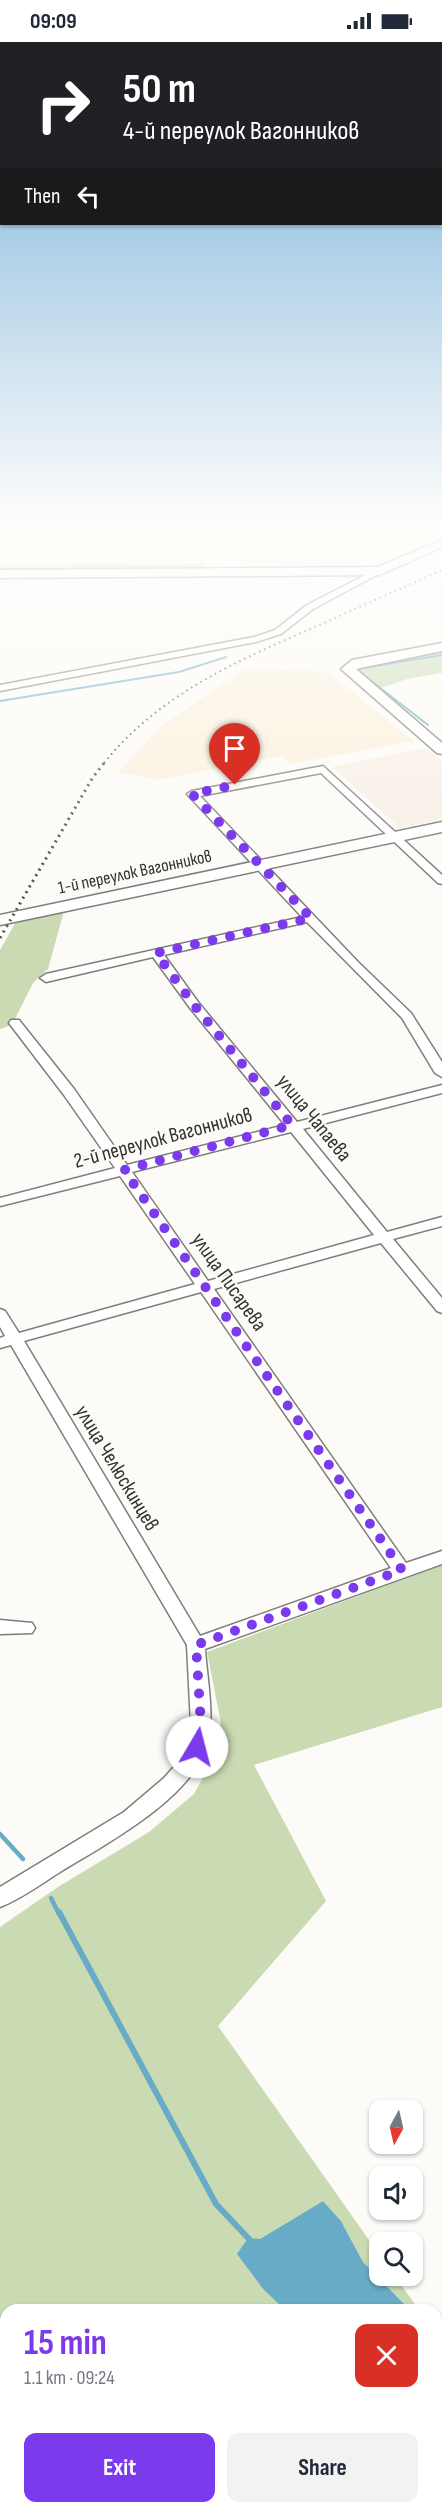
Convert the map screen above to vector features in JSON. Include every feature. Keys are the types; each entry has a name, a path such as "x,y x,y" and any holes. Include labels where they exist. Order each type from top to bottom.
{"main road":[{"path":"440,747 349,672 349,666 442,647"},
{"name":"1-й переулок Вагонников","path":"6,919 442,827"}],"street":[{"path":"0,687 238,642"},
{"path":"442,881 323,769 192,794 354,965 407,1016 442,1073"},
{"path":"46,978 311,918"},
{"name":"улица Чапаева","path":"156,953 194,1005 442,1308"},
{"name":"улица Писарева","path":"15,1023 69,1092 207,1287 402,1570"},
{"name":"2-й переулок Вагонников","path":"0,1202 292,1125 442,1089"},
{"path":"7,1341 442,1221"},
{"name":"улица Челюскинцев","path":"0,1314 7,1341 196,1645"},
{"path":"0,1898 131,1818 171,1784 186,1767 197,1747 201,1725 196,1645 442,1557"},
{"path":"0,1627 26,1628"}],"shaded area":[{"path":"244,670 314,671 329,674 414,741 291,764 282,756 157,780 118,772 160,727"},
{"path":"425,748 442,761 442,819 400,828 332,767"}],"green space":[{"path":"442,650 442,673 407,679 375,690 353,672 355,667"},
{"path":"64,911 48,969 33,983 12,1025 0,1029 0,950 17,920"},
{"path":"442,1565 442,1707 254,1765 326,1901 218,2026 369,2240 369,2268 363,2262 341,2221 323,2201 260,2239 264,2290 279,2304 0,2304 0,1927 58,1887 149,1832 194,1794 215,1756 221,1723 207,1652"},
{"path":"386,2286 402,2286 415,2304 404,2304"}],"water":[{"path":"323,2201 341,2221 363,2262 369,2268 369,2286 386,2286 404,2304 279,2304 264,2290 237,2254 248,2238 260,2239"}],"waterway":[{"path":"369,667 442,655"},
{"path":"0,701 179,672 226,657"},
{"path":"363,668 357,670 428,725"},
{"path":"0,1834 23,1859"},
{"path":"51,1898 59,1914"},
{"path":"59,1912 216,2204 250,2240"}],"railway":[{"path":"104,763 148,719 172,701 224,669 280,642"},
{"path":"0,938 93,777 105,762"}],"route":[{"path":"197,1747 201,1725 196,1645 402,1570 124,1170 292,1125 194,1005 156,953 311,918 192,794 235,785"}]}
